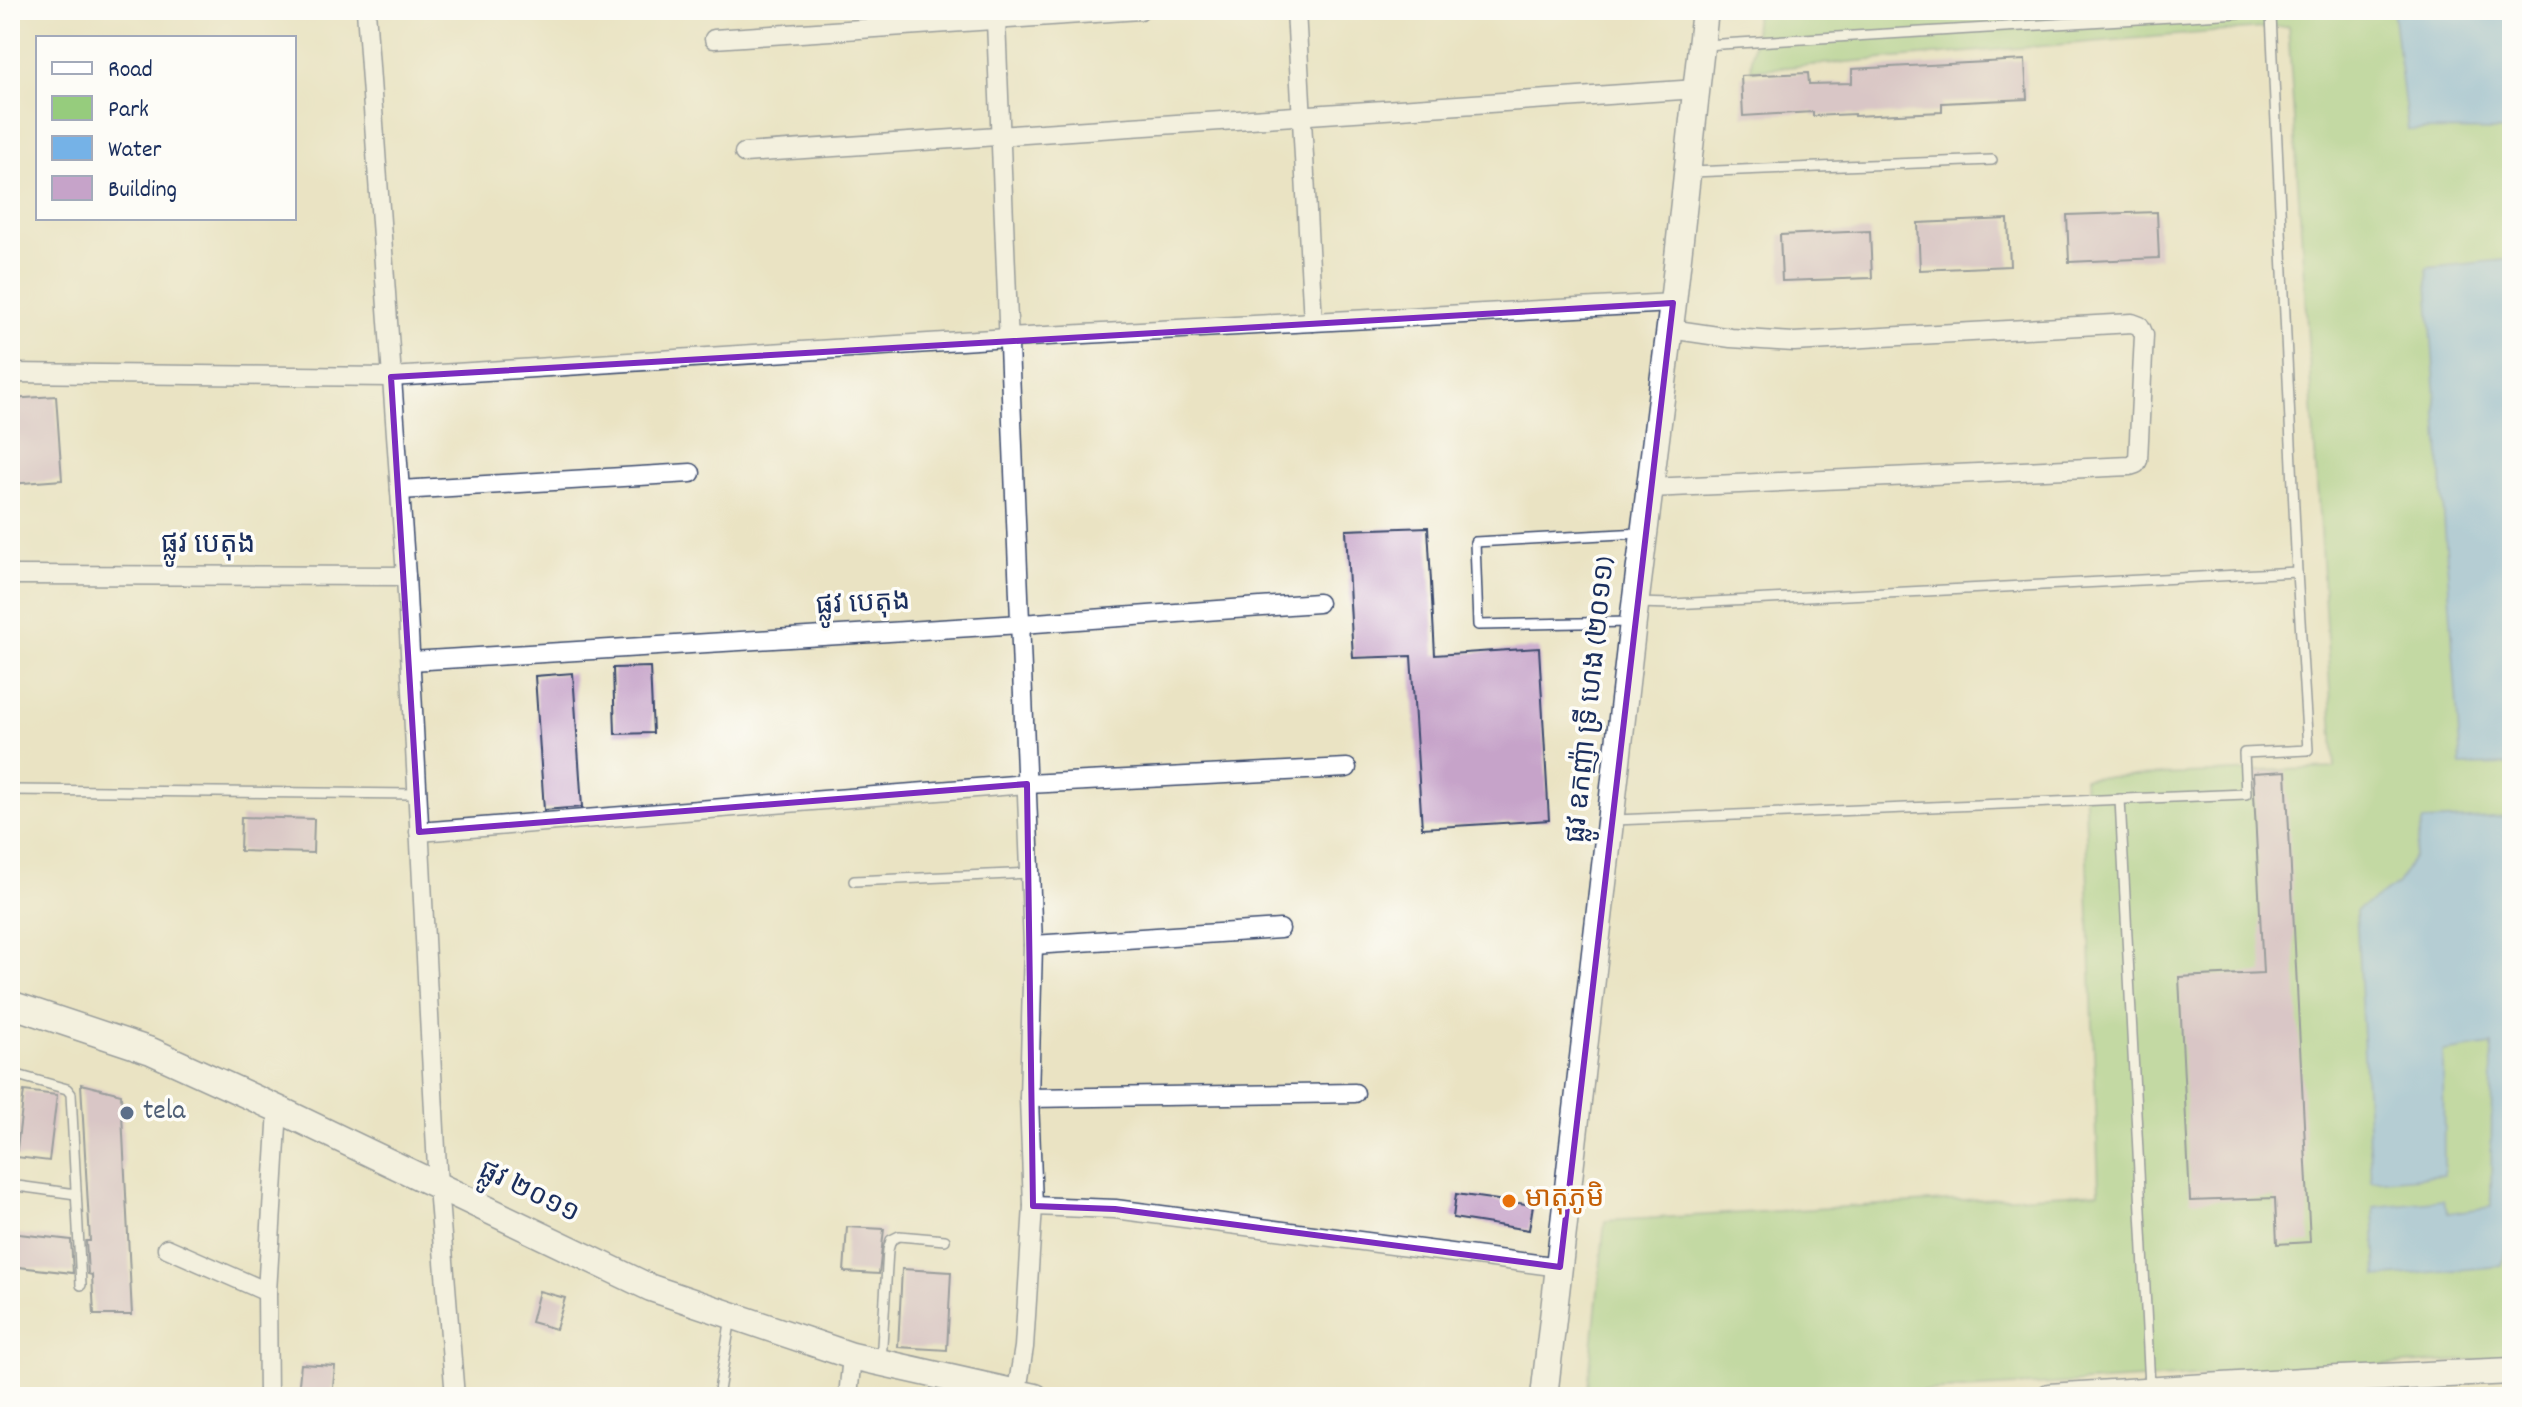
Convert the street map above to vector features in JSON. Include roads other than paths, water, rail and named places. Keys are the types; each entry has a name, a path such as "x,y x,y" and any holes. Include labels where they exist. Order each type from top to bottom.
{"main road":[{"name":"ផ្លូវ ឧកញ៉ា ទ្រី ហេង (២០១១)","path":"1544,1397 1634,612 1672,316 1705,10"},
{"name":"ផ្លូវ ២០១១","path":"11,1007 151,1051 651,1288 852,1356 1023,1395"},
{"path":"2049,1397 2150,1390 2319,1389 2512,1371"}],"street":[{"path":"366,10 406,576 438,1187 455,1397"},
{"path":"714,39 1140,10"},
{"path":"1296,10 1313,322"},
{"path":"996,21 1033,945 1029,1098 1033,1206 1023,1395"},
{"path":"744,153 1697,89"},
{"path":"10,373 391,377 1313,322 1672,316 1731,338 1794,342 2132,323 2140,326 2144,335 2138,460 2130,466 1650,488"},
{"path":"400,490 691,473"},
{"name":"ផ្លូវ បេតុង","path":"10,575 406,576"},
{"name":"ផ្លូវ បេតុង","path":"411,661 1318,603"},
{"path":"419,832 1027,784 1347,768"},
{"path":"1033,945 1280,929"},
{"path":"1029,1098 1355,1093"},
{"path":"268,1397 267,1292 278,1109"},
{"path":"1033,1206 1115,1209 1560,1267"},
{"path":"167,1248 267,1292"},
{"path":"848,1397 852,1356"}],"lane":[{"path":"1611,820 2246,794 2244,753 2308,750 2271,15 2255,12 1701,45"},
{"path":"1688,172 1992,160"},
{"path":"1644,533 1475,542 1478,625 1592,622 1672,604 2297,572"},
{"path":"10,790 416,794"},
{"path":"2120,799 2150,1390"},
{"path":"854,881 1030,873"},
{"path":"10,1073 70,1091 81,1285"},
{"path":"10,1185 76,1194"},
{"path":"881,1362 891,1240 899,1236 945,1240"},
{"path":"718,1397 731,1317"}],"water":[{"path":"2393,10 2512,10 2512,131 2408,130"},
{"path":"2512,259 2512,765 2461,766 2427,268"},
{"path":"2512,817 2512,1235 2509,1236 2502,1266 2377,1277 2374,1207 2443,1200 2448,1213 2491,1207 2492,1045 2443,1052 2444,1175 2371,1181 2356,911 2398,884 2414,856 2423,821"}],"place":[{"name":"tela","path":"127,1113"},
{"name":"មាតុភូមិ","path":"1509,1201"}]}
